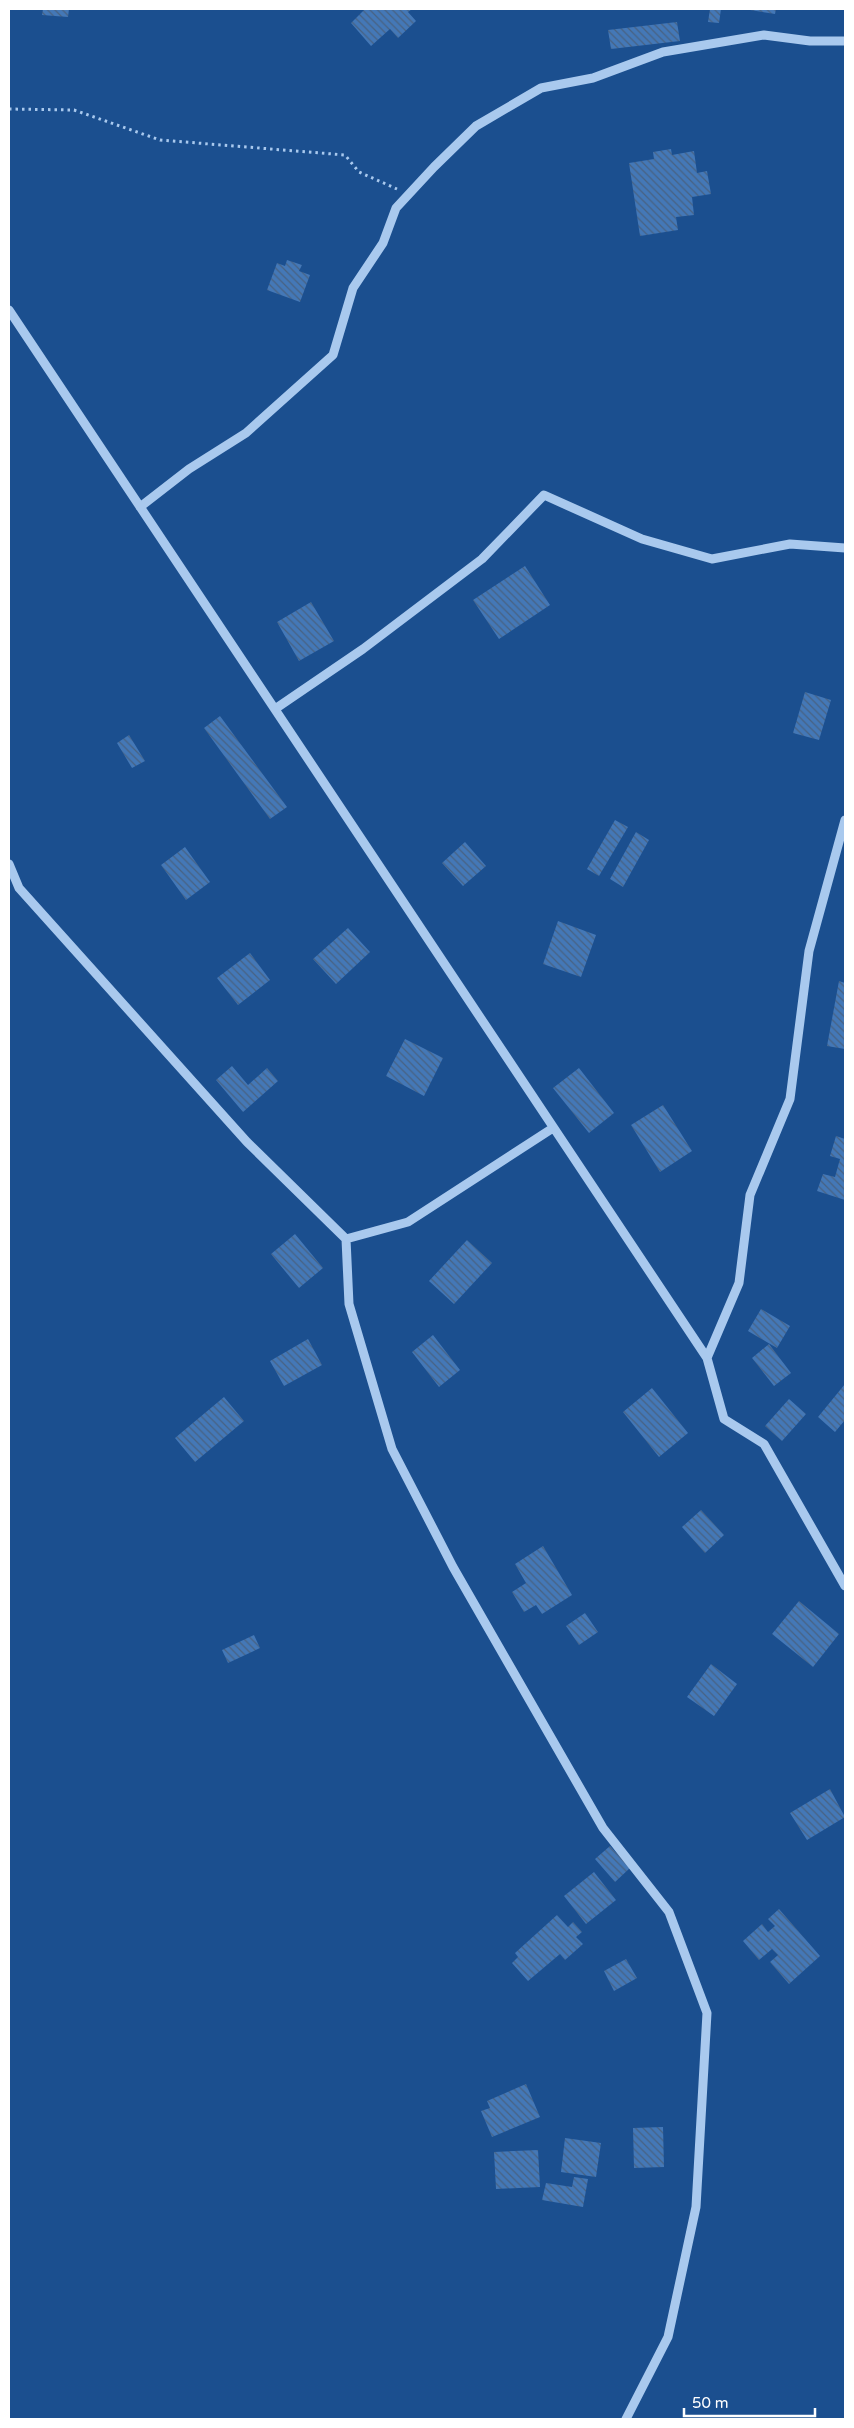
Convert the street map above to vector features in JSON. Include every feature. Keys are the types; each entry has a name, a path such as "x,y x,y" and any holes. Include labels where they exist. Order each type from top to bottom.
{"street":[{"path":"140,507 189,469 246,433 334,355 353,288 383,243 396,208 476,126 541,88 593,78 663,52 764,35 810,41 845,40"},
{"path":"9,310 707,1358 724,1419 764,1444 845,1586"},
{"path":"275,709 363,650 482,559 544,494 642,539 712,559 790,544 845,548"},
{"path":"707,1358 739,1282 750,1195 790,1099 809,951 845,820"},
{"path":"9,864 19,888 246,1142 346,1239 348,1304 392,1449 453,1567 603,1828 668,1912 707,2013 696,2207 668,2336 626,2419"},
{"path":"346,1239 408,1222 553,1128"}],"path":[{"path":"9,109 74,110 160,140 345,155 359,172 409,194"}],"building":[{"path":"43,9 69,9 68,17 42,15"},
{"path":"365,9 412,9 408,12 416,21 398,38 390,29 371,46 351,23"},
{"path":"710,9 721,9 719,23 708,22"},
{"path":"744,9 776,9 775,14"},
{"path":"677,22 680,41 611,49 608,30"},
{"path":"671,149 672,155 694,151 697,173 707,171 711,194 692,197 694,215 676,217 678,230 640,236 629,163 654,159 653,152"},
{"path":"287,260 302,265 299,271 310,275 300,302 267,290 277,263 285,266"},
{"path":"525,566 550,605 499,639 473,600"},
{"path":"311,602 334,641 299,661 277,622"},
{"path":"805,692 831,700 819,740 793,733"},
{"path":"220,716 287,807 270,819 204,728"},
{"path":"129,735 145,761 132,768 117,743"},
{"path":"615,820 628,827 599,876 587,869"},
{"path":"636,832 649,840 623,887 610,879"},
{"path":"465,842 486,866 463,886 442,863"},
{"path":"185,847 210,882 186,900 161,865"},
{"path":"558,921 596,935 581,977 543,964"},
{"path":"348,928 370,952 336,984 313,959"},
{"path":"250,953 270,980 238,1005 217,978"},
{"path":"839,981 845,983 845,1049 827,1046"},
{"path":"405,1039 443,1058 424,1096 386,1076"},
{"path":"232,1066 248,1085 267,1068 278,1081 243,1112 216,1080"},
{"path":"579,1068 614,1113 589,1133 553,1088"},
{"path":"663,1105 692,1151 660,1172 631,1125"},
{"path":"836,1136 845,1139 845,1200 817,1191 823,1174 835,1177 840,1159 830,1156"},
{"path":"295,1234 323,1268 299,1288 271,1254"},
{"path":"467,1240 492,1263 454,1304 429,1281"},
{"path":"761,1309 790,1326 777,1348 748,1331"},
{"path":"433,1335 460,1370 439,1387 412,1352"},
{"path":"308,1339 322,1365 284,1386 270,1361"},
{"path":"769,1344 791,1373 774,1386 752,1358"},
{"path":"845,1384 845,1420 835,1432 818,1417"},
{"path":"652,1388 688,1433 659,1457 623,1412"},
{"path":"224,1397 244,1421 195,1462 175,1438"},
{"path":"789,1399 806,1414 782,1441 765,1426"},
{"path":"701,1510 724,1535 705,1553 682,1527"},
{"path":"543,1546 572,1595 542,1614 536,1605 524,1612 512,1592 526,1583 515,1564"},
{"path":"799,1601 839,1634 813,1667 772,1634"},
{"path":"585,1613 598,1632 579,1645 566,1626"},
{"path":"254,1635 260,1648 228,1663 222,1650"},
{"path":"711,1664 737,1684 714,1716 687,1697"},
{"path":"830,1789 845,1817 807,1840 790,1813"},
{"path":"610,1846 630,1868 615,1882 595,1859"},
{"path":"594,1872 616,1900 586,1924 564,1896"},
{"path":"779,1909 820,1956 789,1984 770,1962 778,1955 772,1949 759,1960 743,1941 762,1924 768,1932 775,1926 768,1919"},
{"path":"557,1915 568,1927 573,1922 582,1932 576,1937 583,1944 565,1960 560,1954 528,1981 512,1963 518,1957 515,1953"},
{"path":"626,1959 637,1978 614,1991 604,1971"},
{"path":"526,2084 540,2117 492,2137 481,2111 490,2108 487,2101"},
{"path":"663,2127 664,2167 634,2168 633,2128"},
{"path":"565,2138 601,2143 596,2177 561,2172"},
{"path":"538,2150 540,2187 496,2189 494,2152"},
{"path":"574,2177 588,2179 583,2207 542,2200 546,2183 572,2187"}]}
